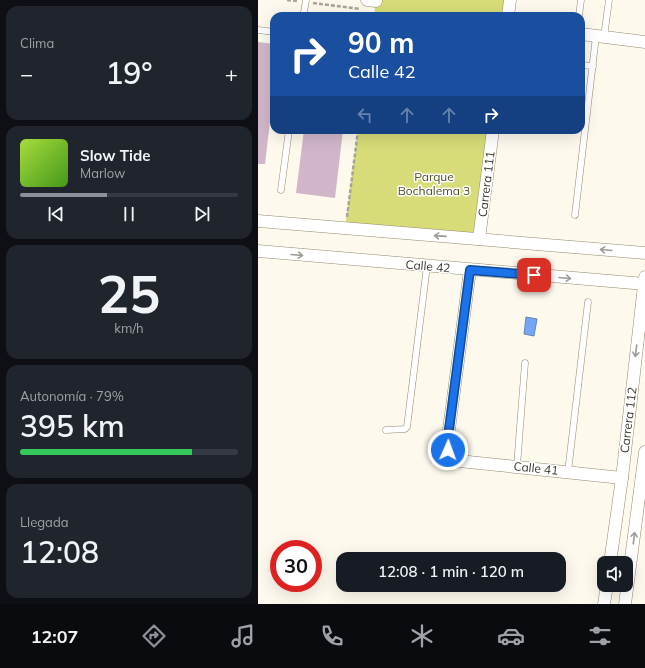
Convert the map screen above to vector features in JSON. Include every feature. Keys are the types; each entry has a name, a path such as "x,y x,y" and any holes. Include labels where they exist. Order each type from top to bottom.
{"street":[{"path":"508,12 510,0"},
{"path":"585,35 645,42"},
{"name":"Carrera 111","path":"479,239 492,134"},
{"path":"258,221 645,253"},
{"name":"Calle 42","path":"258,252 470,270 645,282"},
{"name":"Calle 41","path":"470,270 448,437 448,450 452,457 459,461 622,478"},
{"name":"Carrera 112","path":"611,556 622,478 645,282"},
{"name":"Carrera 112","path":"625,604 643,483 645,452"},
{"path":"604,604 606,592"}],"lane":[{"path":"580,12 581,0"},
{"path":"585,132 593,66 609,0"},
{"path":"304,12 306,1"},
{"path":"258,30 270,32"},
{"path":"585,65 593,66"},
{"path":"281,190 288,134"},
{"path":"575,215 585,134"},
{"path":"386,430 405,429 407,427 427,266"},
{"path":"568,472 588,302"},
{"path":"517,466 525,363"}],"path":[{"path":"287,0 370,4"},
{"path":"346,220 357,134"}],"green space":[{"path":"376,0 510,0 508,12 374,12"},
{"name":"Parque Bochalema 3","path":"357,134 492,134 479,239 345,228"}],"water":[{"path":"526,317 537,319 534,336 524,334"}],"building":[{"path":"258,42 270,44 270,121 265,164 258,164"},
{"path":"303,134 343,134 335,198 296,193"}],"route":[{"path":"448,450 448,437 470,270 534,275"}]}
